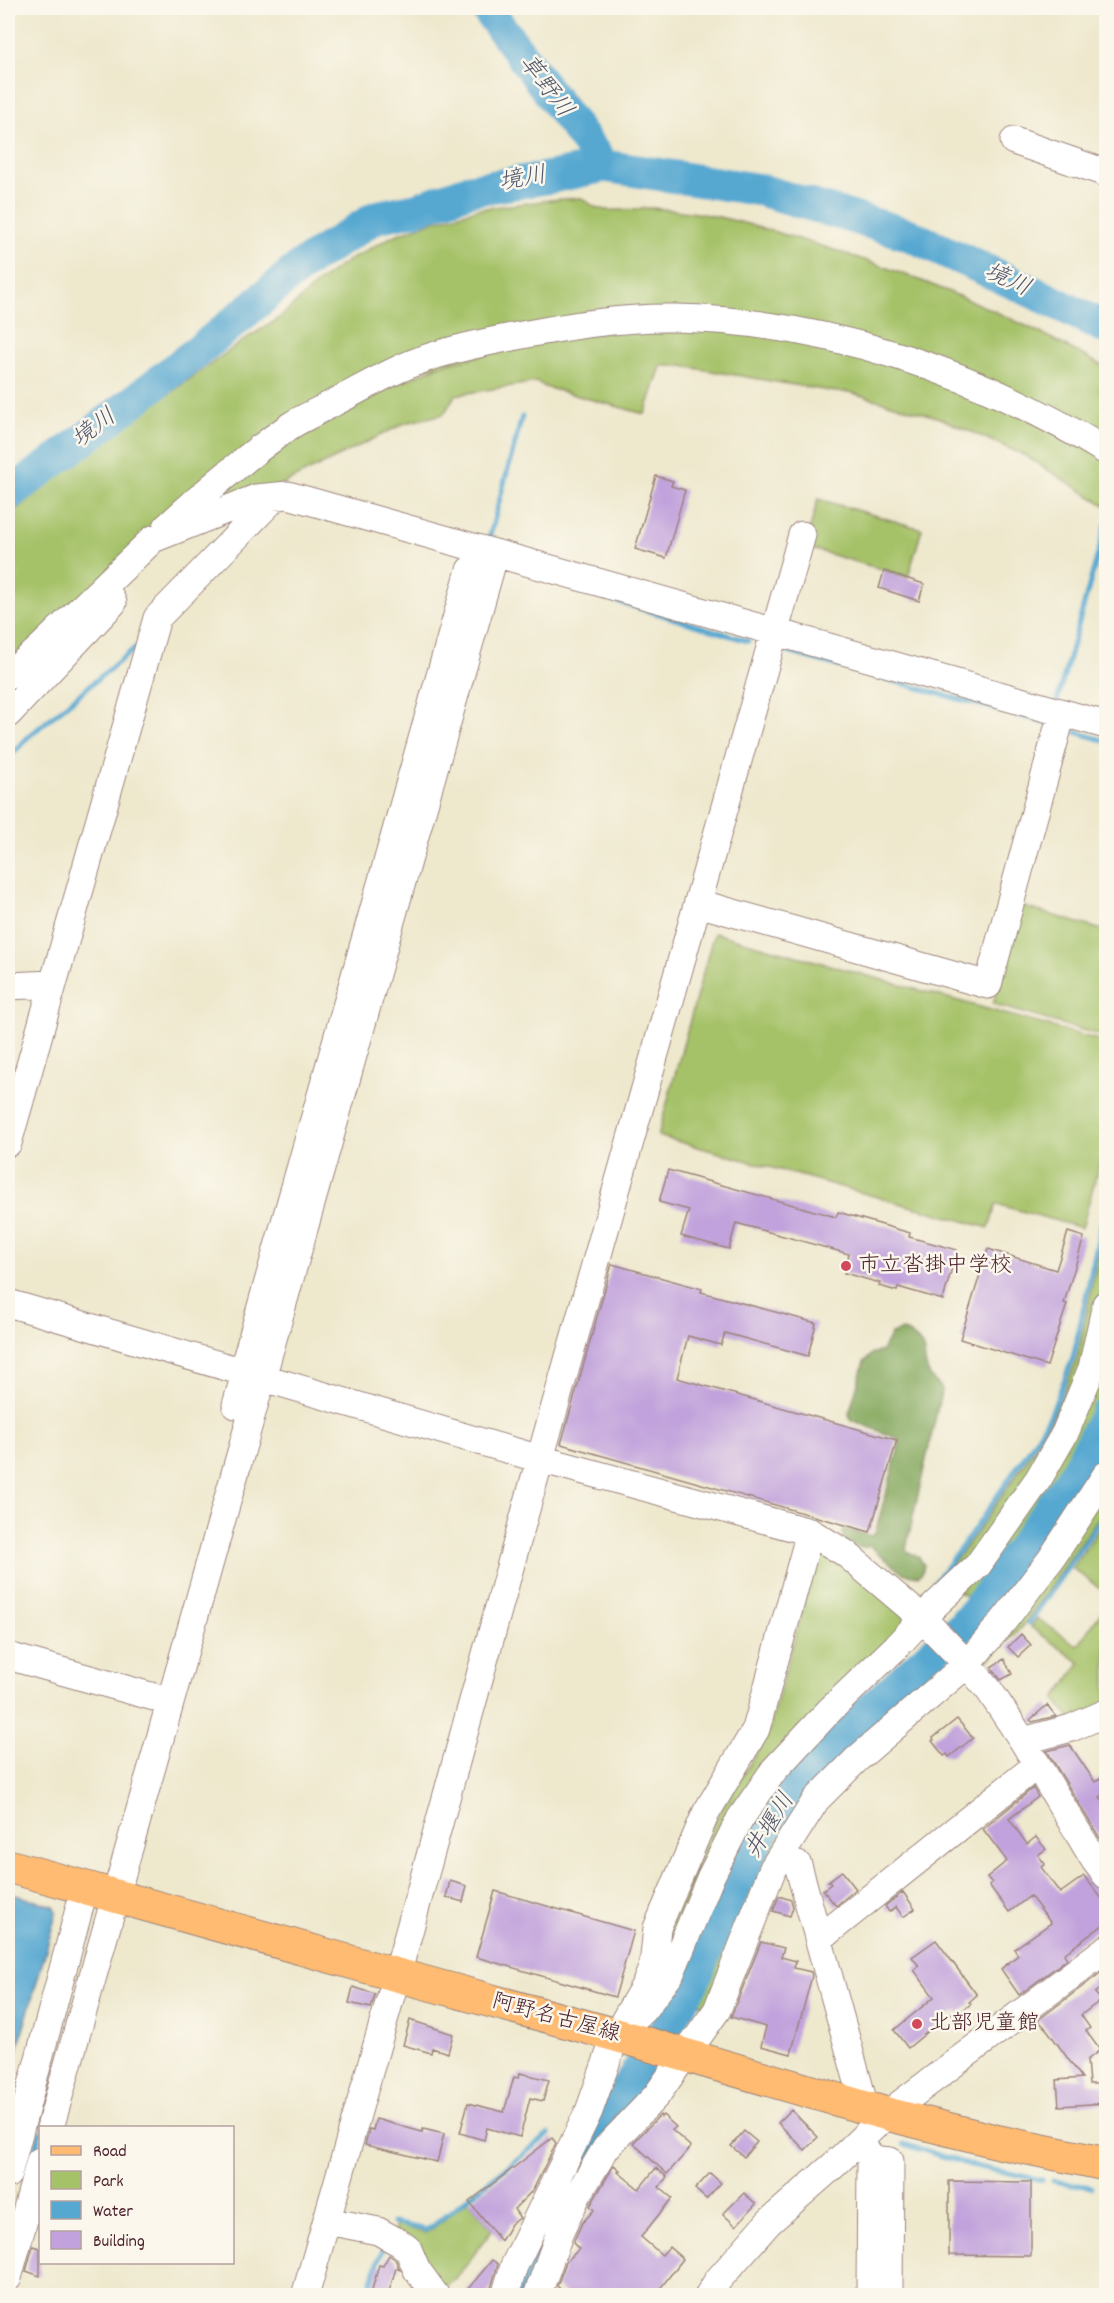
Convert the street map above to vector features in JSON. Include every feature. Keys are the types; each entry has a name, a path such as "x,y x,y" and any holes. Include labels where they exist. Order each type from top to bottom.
{"main road":[{"name":"阿野名古屋線","path":"8,1866 397,1976 620,2036 876,2110 999,2142 1107,2164"}],"street":[{"path":"1014,141 1107,174"},
{"path":"8,675 37,651 204,493 291,426 401,368 475,345 558,328 675,318 768,326 860,345 934,368 1011,399 1078,433 1107,451"},
{"path":"153,540 256,498 288,495 1107,726"},
{"path":"8,1143 156,618 275,497"},
{"path":"305,2295 397,1976 540,1459 802,535"},
{"path":"253,1375 245,1364 486,550"},
{"path":"8,714 113,603 105,586"},
{"path":"698,903 988,985 1062,713"},
{"path":"8,987 52,984"},
{"path":"8,1303 540,1459 810,1532 845,1553 923,1619 965,1662 989,1690 1023,1741 1095,1861 1107,1875"},
{"path":"620,2036 670,1975 720,1857 740,1819 774,1770 830,1710 978,1565 1039,1478 1060,1442 1092,1368 1107,1304"},
{"path":"50,2126 100,1891 154,1697 253,1375"},
{"path":"8,2174 100,1891 253,1375"},
{"path":"547,2289 560,2232 573,2205 606,2148 656,2096 717,2010 773,1868 816,1800 857,1759 965,1662 1005,1619 1051,1560 1107,1475"},
{"path":"505,2295 514,2266 589,2111 620,2036 646,1983 653,1966 657,1928 706,1813 756,1729 810,1532"},
{"path":"8,1656 154,1697"},
{"path":"1023,1741 1071,1728 1107,1713"},
{"path":"819,1939 1037,1765"},
{"path":"798,1865 819,1939 876,2110 864,2151 870,2295"},
{"path":"876,2110 1107,1949"},
{"path":"708,2295 718,2280 770,2222 864,2151"},
{"path":"864,2151 890,2161 889,2295"},
{"path":"8,2278 39,2165"},
{"path":"327,2221 378,2231 400,2243 408,2249 417,2270 436,2295"}],"green space":[{"path":"581,198 606,210 651,208 683,211 705,214 784,234 926,282 1018,322 1106,368 1106,446 980,380 680,312 358,383 8,661 8,516 98,445 247,338 277,320 321,280 346,262 393,236 431,222 478,209"},
{"path":"654,325 769,332 933,374 1106,456 1106,506 1024,455 937,417 849,392 836,392 682,366 661,366 645,414 545,387 537,382 455,395 444,414 405,423 281,485 256,494 200,501 294,429 473,351"},
{"path":"818,499 922,529 908,577 805,547"},
{"path":"1021,906 1106,931 1106,1037 993,1004"},
{"path":"714,933 1106,1042 1106,1139 1082,1228 996,1204 989,1228 658,1136"},
{"path":"1106,1218 1106,1280 1089,1362 1077,1397 975,1562 922,1601 972,1539 1037,1445 1054,1416 1077,1359"},
{"path":"1106,1326 1106,1400 1092,1430 1069,1470 1003,1564 974,1599 957,1592 982,1567"},
{"path":"903,1330 919,1341 924,1350 929,1374 942,1389 906,1548 908,1552 919,1557 924,1565 922,1573 918,1576 902,1573 870,1546 860,1547 847,1543 844,1541 842,1531 845,1529 872,1536 875,1533 900,1443 897,1438 851,1420 849,1414 864,1362 872,1354 882,1351 891,1334"},
{"path":"1106,1431 1106,1467 992,1625 983,1614 985,1609 1049,1523 1079,1478"},
{"path":"1106,1485 1106,1507 1025,1623 980,1669"},
{"path":"1106,1519 1106,1593 1072,1568"},
{"path":"821,1544 911,1621 823,1710 647,1990 660,1949 718,1814 767,1736"},
{"path":"1106,1605 1106,1707 1073,1721 1055,1699 1080,1663 1031,1627 1037,1618 1078,1646"},
{"path":"922,1673 933,1686 840,1766 708,2006 691,2001 758,1849 767,1854 770,1850 762,1844 773,1825 823,1761 894,1693"},
{"path":"468,2200 492,2230 461,2272 439,2294 394,2233 396,2225 427,2233"}],"water":[{"path":"8,1893 54,1906 57,1911 8,2083"}],"building":[{"path":"656,476 673,481 671,486 685,490 666,558 635,549"},
{"path":"884,571 924,584 919,601 879,588"},
{"path":"668,1170 836,1217 838,1212 910,1233 909,1237 957,1250 943,1300 898,1287 897,1291 879,1286 880,1283 844,1273 849,1254 736,1223 729,1249 681,1236 689,1210 659,1202"},
{"path":"1068,1232 1084,1237 1064,1303 1067,1304 1047,1366 960,1339 988,1249 1056,1270"},
{"path":"612,1264 702,1289 701,1292 816,1323 808,1356 725,1333 721,1345 688,1336 677,1378 897,1440 870,1532 561,1444"},
{"path":"1021,1634 1031,1645 1018,1657 1008,1647"},
{"path":"1004,1659 1012,1674 1001,1680 991,1667"},
{"path":"1047,1705 1056,1716 1032,1722 1030,1720"},
{"path":"957,1719 973,1738 949,1757 947,1754 944,1756 932,1741 933,1738"},
{"path":"1070,1745 1095,1782 1107,1775 1107,1792 1100,1797 1107,1807 1107,1850 1047,1751"},
{"path":"1033,1788 1038,1797 1009,1819 1027,1844 1036,1837 1046,1849 1038,1855 1045,1864 1041,1867 1060,1893 1084,1876 1107,1905 1107,1922 1064,1954 1067,1959 1019,1995 1001,1969 1018,1955 1014,1949 1051,1923 1030,1896 1009,1912 989,1885 992,1883 987,1877 1007,1861 983,1829"},
{"path":"842,1871 856,1889 836,1906 823,1890 831,1884 828,1881"},
{"path":"450,1881 467,1886 463,1902 446,1897"},
{"path":"495,1891 634,1931 615,1997 476,1957"},
{"path":"903,1892 915,1909 903,1917 896,1907 889,1912 885,1906"},
{"path":"779,1896 791,1900 793,1907 790,1916 773,1911"},
{"path":"936,1940 977,1995 969,2002 971,2004 959,2013 957,2011 948,2015 908,2048 894,2030 934,1997 914,1970 919,1966 912,1957"},
{"path":"761,1942 784,1948 781,1957 796,1961 794,1968 811,1972 812,1976 791,2054 761,2046 766,2027 731,2017"},
{"path":"1107,1968 1107,1984 1095,1993 1101,2000 1081,2015 1090,2028 1086,2031 1100,2050 1087,2060 1089,2084 1107,2084 1107,2103 1059,2106 1057,2080 1082,2078 1038,2020"},
{"path":"353,1987 375,1994 371,2008 349,2003"},
{"path":"410,2020 453,2034 448,2053 432,2048 431,2053 403,2045"},
{"path":"520,2073 549,2080 543,2101 530,2098 520,2137 487,2128 484,2140 460,2133 468,2103 504,2112 514,2077 519,2078"},
{"path":"791,2110 818,2137 805,2150 778,2123"},
{"path":"660,2115 676,2127 672,2130 691,2147 667,2174 633,2143"},
{"path":"376,2119 422,2132 423,2129 444,2134 437,2162 365,2145 369,2129 373,2130"},
{"path":"744,2131 757,2142 744,2157 731,2146"},
{"path":"552,2138 556,2143 533,2190 514,2209 520,2218 511,2224 501,2241 469,2202"},
{"path":"614,2165 620,2170 618,2172 639,2189 656,2168 667,2177 659,2187 672,2198 641,2237 662,2255 669,2247 683,2259 655,2295 567,2295 557,2286 566,2262 579,2249 573,2243 582,2223 594,2210 590,2206"},
{"path":"710,2173 721,2183 706,2199 695,2189"},
{"path":"949,2181 1031,2182 1031,2256 949,2255"},
{"path":"744,2193 756,2204 736,2226 723,2214"},
{"path":"33,2246 39,2248 40,2276 26,2271"},
{"path":"389,2255 395,2259 400,2270 396,2268 388,2295 371,2293 379,2265 383,2266"},
{"path":"492,2260 498,2264 491,2288 485,2295 463,2295"}],"waterway":[{"name":"草野川","path":"486,8 604,166"},
{"name":"境川","path":"8,495 212,340 302,265 376,217 416,209 470,190 604,166 761,190 907,234 1106,328"},
{"path":"489,539 522,417"},
{"path":"1057,701 1106,525"},
{"path":"596,595 748,641"},
{"path":"8,759 28,737 135,648"},
{"path":"788,652 1049,724 1049,726"},
{"path":"1076,732 1106,741"},
{"path":"926,1593 970,1536 1051,1414 1073,1358 1106,1202"},
{"path":"8,1317 26,1323"},
{"name":"井堰川","path":"520,2296 572,2173 694,1980 756,1843 776,1811 825,1750 961,1627 981,1604 1074,1475 1106,1415"},
{"path":"1029,1623 1106,1512"},
{"path":"756,1843 769,1852"},
{"path":"393,2223 427,2230 549,2134"},
{"path":"34,2155 39,2136"},
{"path":"904,2144 970,2165 1042,2180"},
{"path":"1052,2181 1091,2187"},
{"path":"366,2296 385,2244"}],"place":[{"name":"市立沓掛中学校","path":"846,1266"},
{"name":"北部児童館","path":"917,2024"}]}
